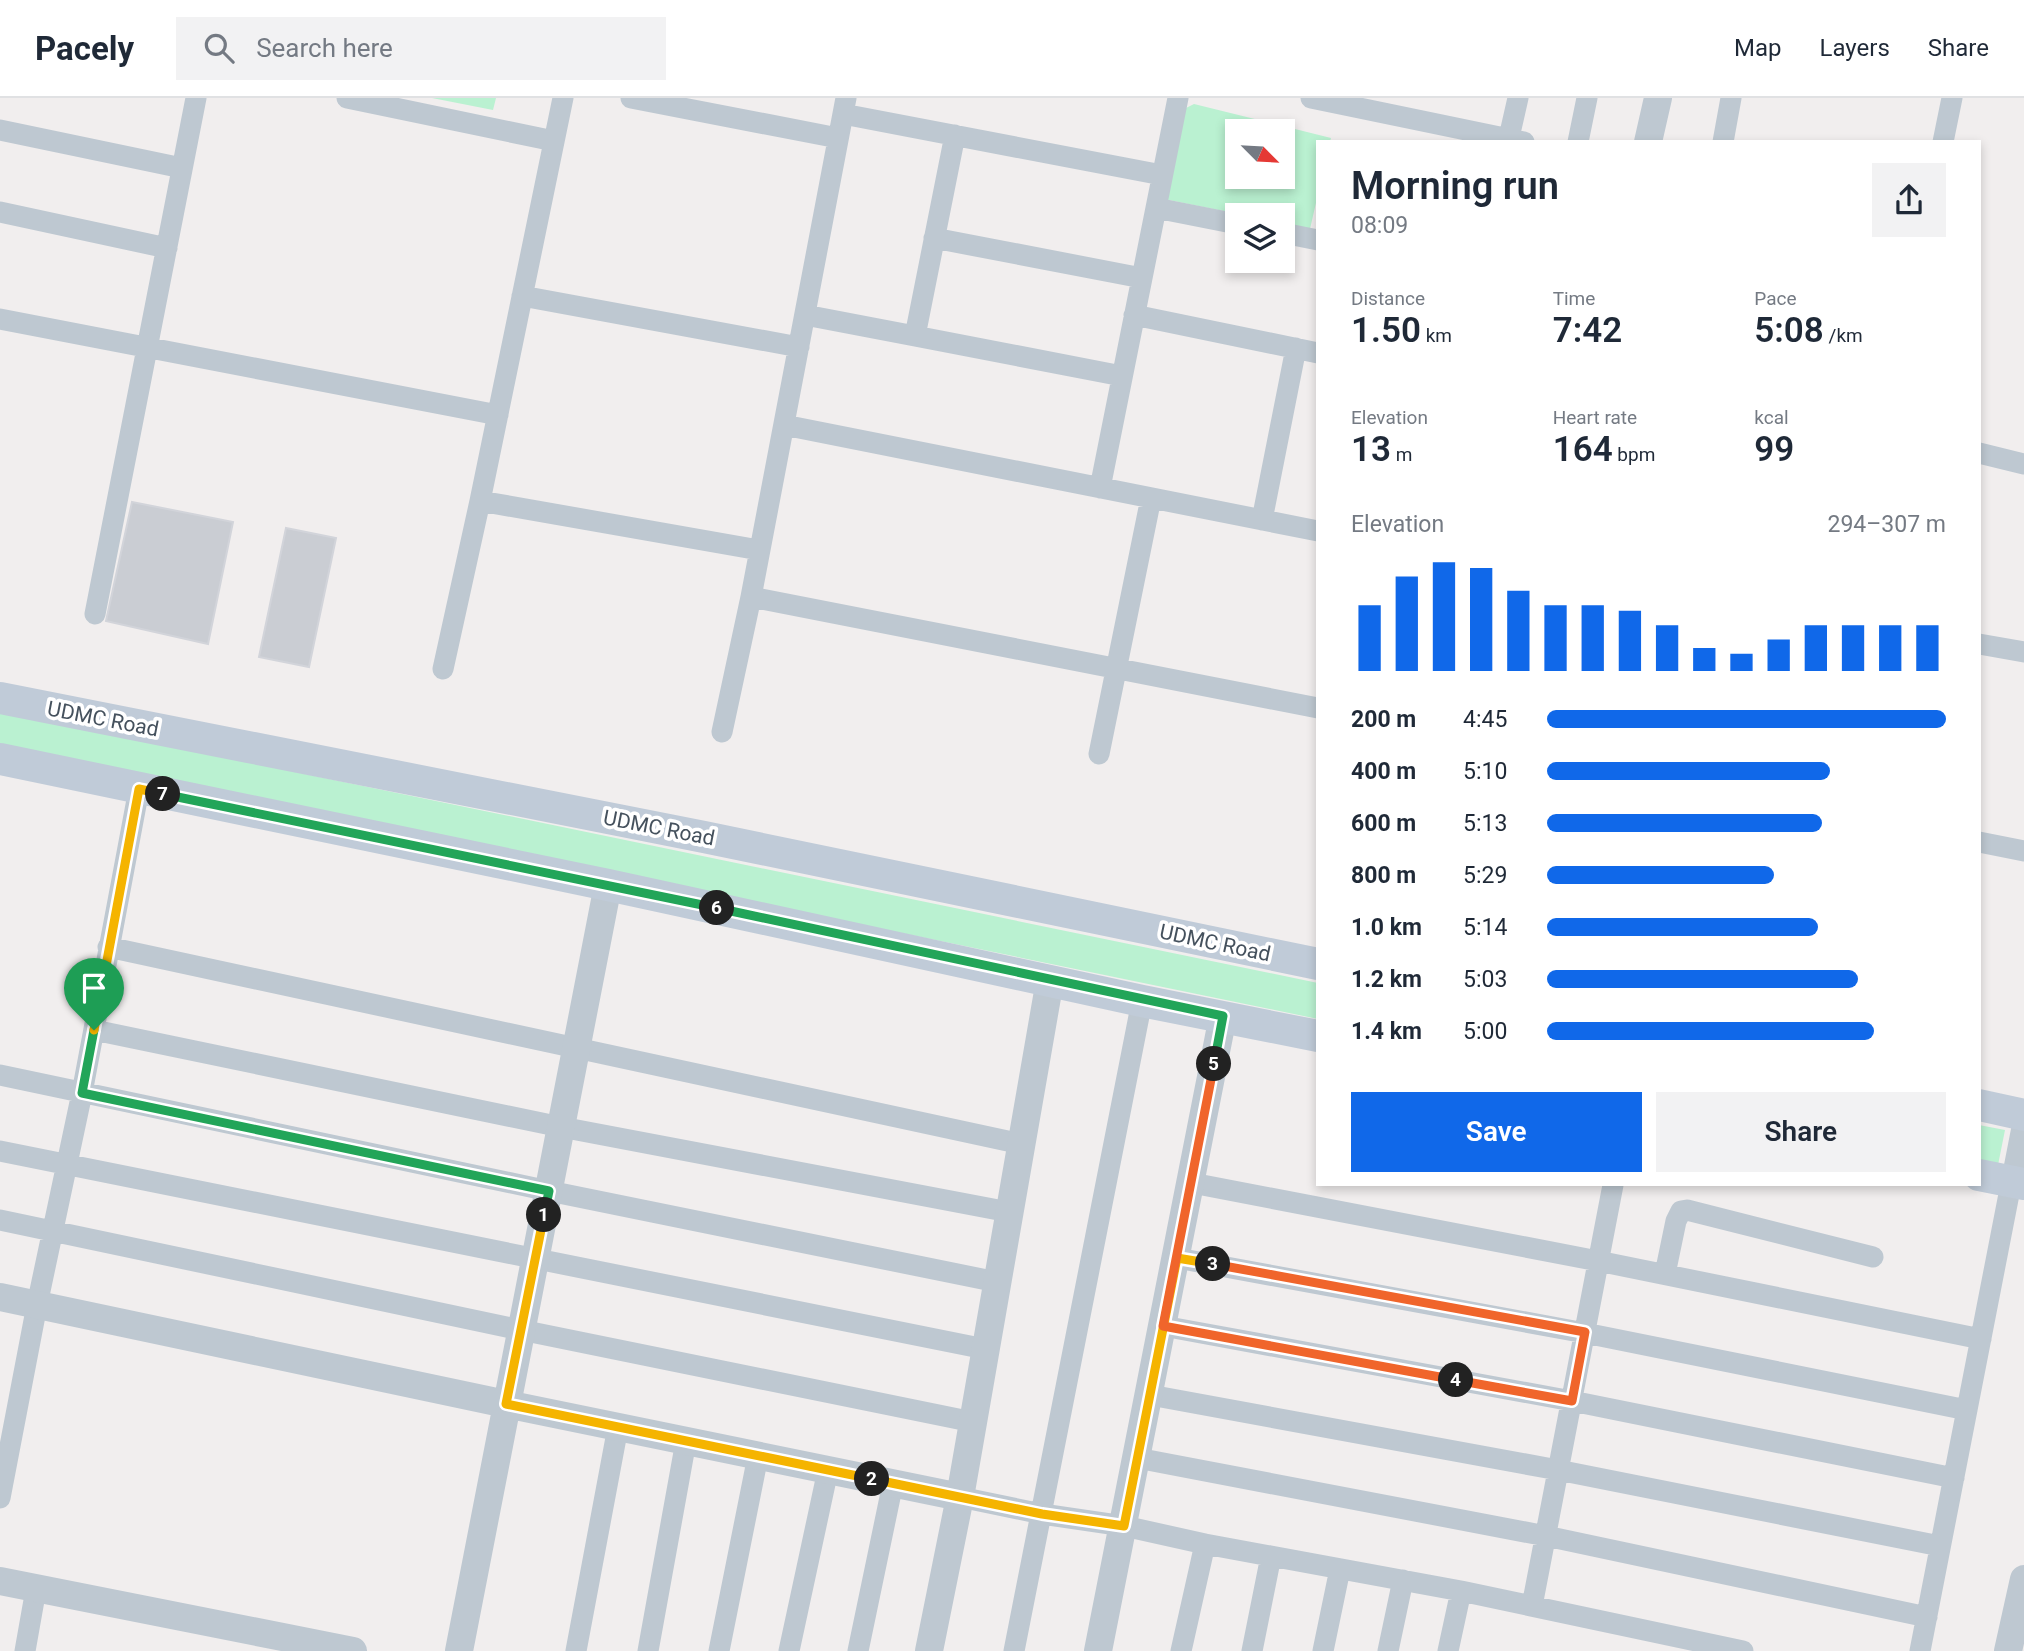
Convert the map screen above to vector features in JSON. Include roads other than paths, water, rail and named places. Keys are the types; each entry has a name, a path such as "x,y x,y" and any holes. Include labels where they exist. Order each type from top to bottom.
{"main road":[{"name":"UDMC Road","path":"0,698 705,837 1316,964"},
{"path":"0,759 1316,1036"},
{"path":"1981,1105 2024,1116"},
{"path":"1981,1175 2018,1183"}],"street":[{"path":"95,614 196,98"},
{"path":"347,98 554,141"},
{"path":"443,669 563,98"},
{"path":"631,98 838,138"},
{"path":"1100,488 1178,98"},
{"path":"1311,98 1509,140"},
{"path":"1514,140 1518,98"},
{"path":"1578,140 1587,98"},
{"path":"1648,140 1658,98"},
{"path":"1723,140 1731,98"},
{"path":"1943,140 1952,98"},
{"path":"722,732 751,597 845,106 955,135 1162,175"},
{"path":"0,130 182,168"},
{"path":"915,336 955,135"},
{"path":"1156,208 1225,222"},
{"path":"0,212 166,248"},
{"path":"1295,235 1316,240"},
{"path":"934,238 1142,278"},
{"path":"522,296 799,347"},
{"path":"805,315 1122,376"},
{"path":"1134,315 1316,352"},
{"path":"0,319 498,415"},
{"path":"1262,520 1296,348"},
{"path":"784,425 1316,531"},
{"path":"1981,453 2024,464"},
{"path":"1099,754 1151,498"},
{"path":"480,501 759,550"},
{"path":"751,597 1316,708"},
{"path":"1981,644 2024,652"},
{"path":"0,1498 82,1093 139,789"},
{"path":"1981,842 2024,851"},
{"path":"458,1651 578,1046 607,885"},
{"path":"108,947 578,1046 1021,1144"},
{"path":"929,1651 960,1497 1050,980"},
{"path":"1014,1651 1142,1000"},
{"path":"1098,1651 1223,1016"},
{"path":"94,1030 561,1127 1009,1212"},
{"path":"0,1075 997,1282"},
{"path":"1920,1651 1981,1339 2018,1183 2024,1116"},
{"path":"0,1151 985,1349"},
{"path":"1192,1183 1665,1274 1981,1339"},
{"path":"1532,1606 1613,1186"},
{"path":"1665,1274 1676,1221 1681,1211 1687,1210 1873,1257"},
{"path":"0,1220 973,1422"},
{"path":"1177,1258 1585,1332 1967,1410"},
{"path":"0,1297 1042,1514 1124,1526 1205,1544 1461,1591 1743,1651"},
{"path":"1163,1326 1572,1401 1954,1478"},
{"path":"1150,1395 1558,1470 1940,1546"},
{"path":"576,1651 618,1427"},
{"path":"648,1651 686,1441"},
{"path":"719,1651 758,1456"},
{"path":"1137,1458 1546,1536 1927,1616"},
{"path":"789,1651 828,1470"},
{"path":"859,1651 893,1483"},
{"path":"1181,1651 1205,1544"},
{"path":"1252,1651 1271,1556"},
{"path":"1323,1651 1340,1569"},
{"path":"1388,1651 1403,1580"},
{"path":"0,1581 354,1651"},
{"path":"25,1651 36,1589"},
{"path":"1448,1651 1461,1591"},
{"path":"2008,1651 2023,1592"}]}
